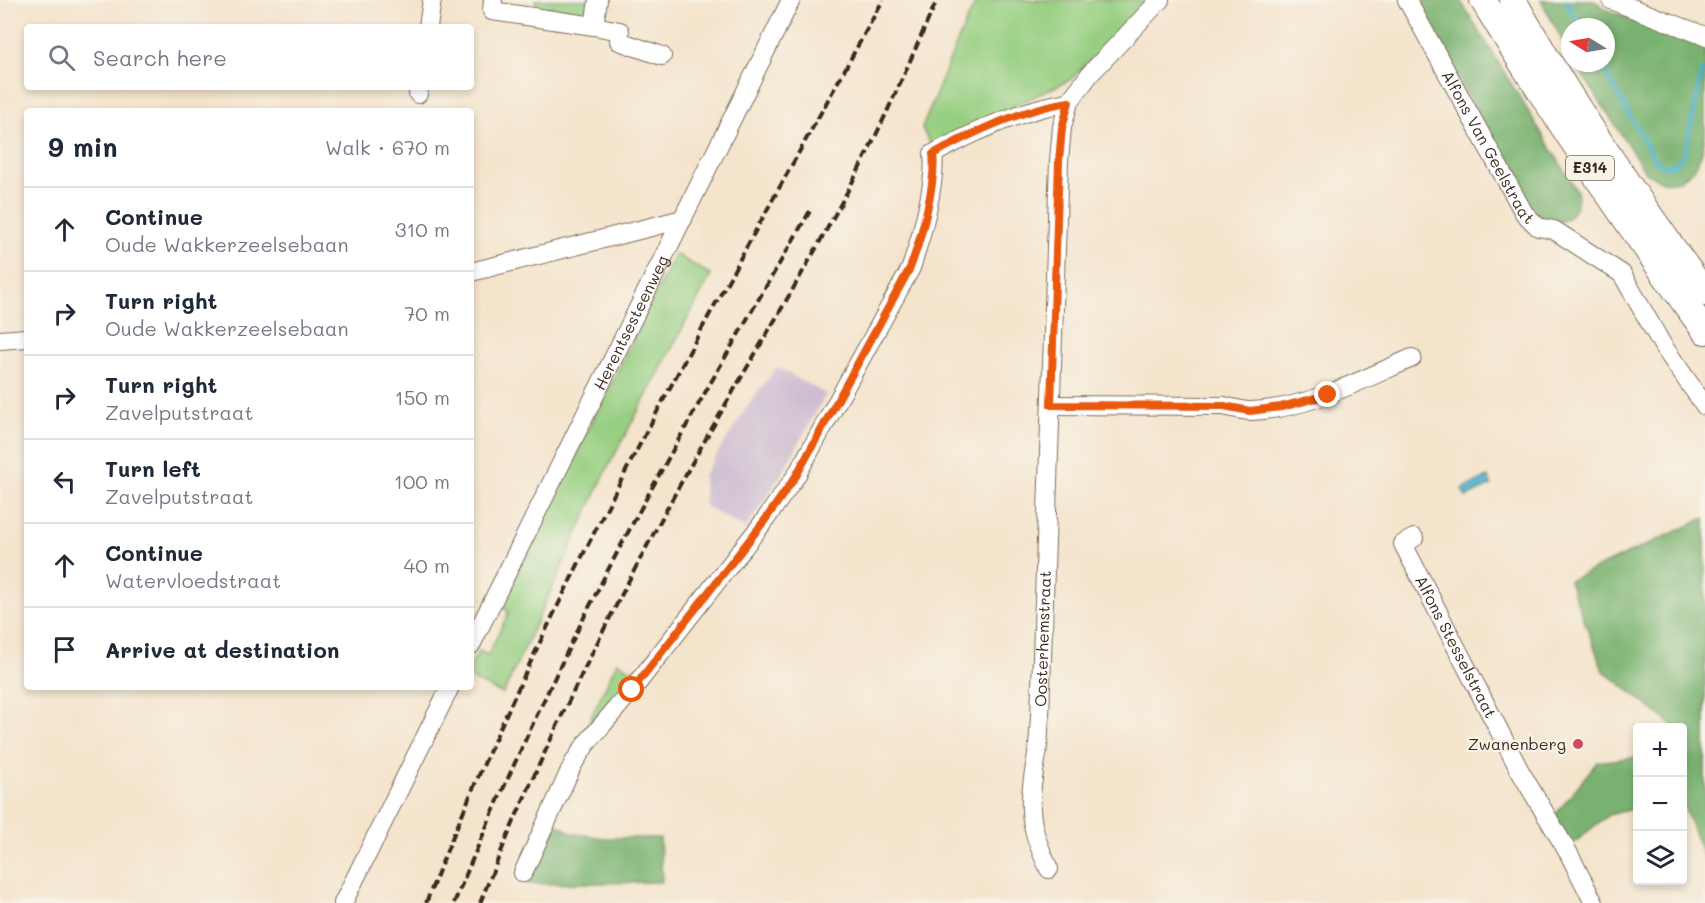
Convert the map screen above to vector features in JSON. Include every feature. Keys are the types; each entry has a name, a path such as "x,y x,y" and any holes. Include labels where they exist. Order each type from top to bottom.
{"highway":[{"name":"E314","path":"1483,0 1592,171 1705,331"},
{"name":"E314","path":"1513,0 1549,63 1601,144 1705,293"}],"street":[{"path":"428,24 432,0"},
{"path":"493,0 492,11 620,31 619,41 662,56"},
{"path":"594,26 598,0"},
{"name":"Herentsesteenweg","path":"474,639 791,0"},
{"path":"523,873 573,764 586,744 632,690 759,529 796,476 910,268 919,246 926,212 935,165 933,154 994,125 1048,105 1069,102 1090,74 1160,0"},
{"name":"Alfons Van Geelstraat","path":"1407,0 1524,213 1538,227 1554,230 1622,274 1663,346 1705,406"},
{"path":"1611,0 1705,36"},
{"name":"Oosterhemstraat","path":"1049,868 1036,837 1031,807 1031,787 1040,716 1059,161 1062,128 1069,102"},
{"path":"474,271 683,219"},
{"path":"0,340 24,338"},
{"path":"1051,405 1224,406 1250,411 1281,407 1328,395 1412,358"},
{"name":"Alfons Stesselstraat","path":"1414,538 1403,544 1520,771 1569,854 1594,903"},
{"path":"343,903 449,690"}],"shaded area":[{"path":"777,367 826,394 782,473 745,529 705,506 703,476 755,395"}],"green space":[{"path":"535,0 590,0 588,15 579,13 577,20 548,16 537,7"},
{"path":"977,0 1150,0 1070,80 934,146 929,142 922,128"},
{"path":"1414,0 1460,0 1577,191 1575,209 1567,219 1555,223 1534,215"},
{"path":"1541,0 1593,0 1608,10 1705,48 1705,134 1702,152 1695,168 1681,180 1663,182 1646,173 1581,72 1615,72 1615,18 1561,18 1561,38"},
{"path":"675,254 711,275 607,469 503,694 474,680 474,660 479,651 488,655 509,612 501,607"},
{"path":"1705,518 1705,860 1687,814 1687,723 1670,723 1603,670 1569,581"},
{"path":"617,662 638,673 576,749"},
{"path":"1633,758 1633,809 1608,815 1571,845 1555,815 1597,762"},
{"path":"554,822 572,833 604,838 660,838 662,882 528,884"}],"water":[{"path":"1488,477 1492,485 1466,497 1462,489"}],"waterway":[{"path":"1566,0 1575,18"},
{"path":"1605,72 1655,160 1660,164 1669,165 1677,162 1686,149 1702,71"}],"railway":[{"path":"426,903 474,786 582,557 640,444 883,0"},
{"path":"480,903 525,795 600,636 682,481 853,182 937,0"},
{"path":"454,903 528,735 608,570 682,434 810,211"}],"place":[{"name":"Zwanenberg","path":"1578,744"}],"route":[{"path":"632,690 765,520 796,476 910,268 919,246 926,212 935,165 933,154 994,125 1048,105 1069,102 1062,128 1059,161 1051,405 1224,406 1250,411 1281,407 1328,395"}]}
